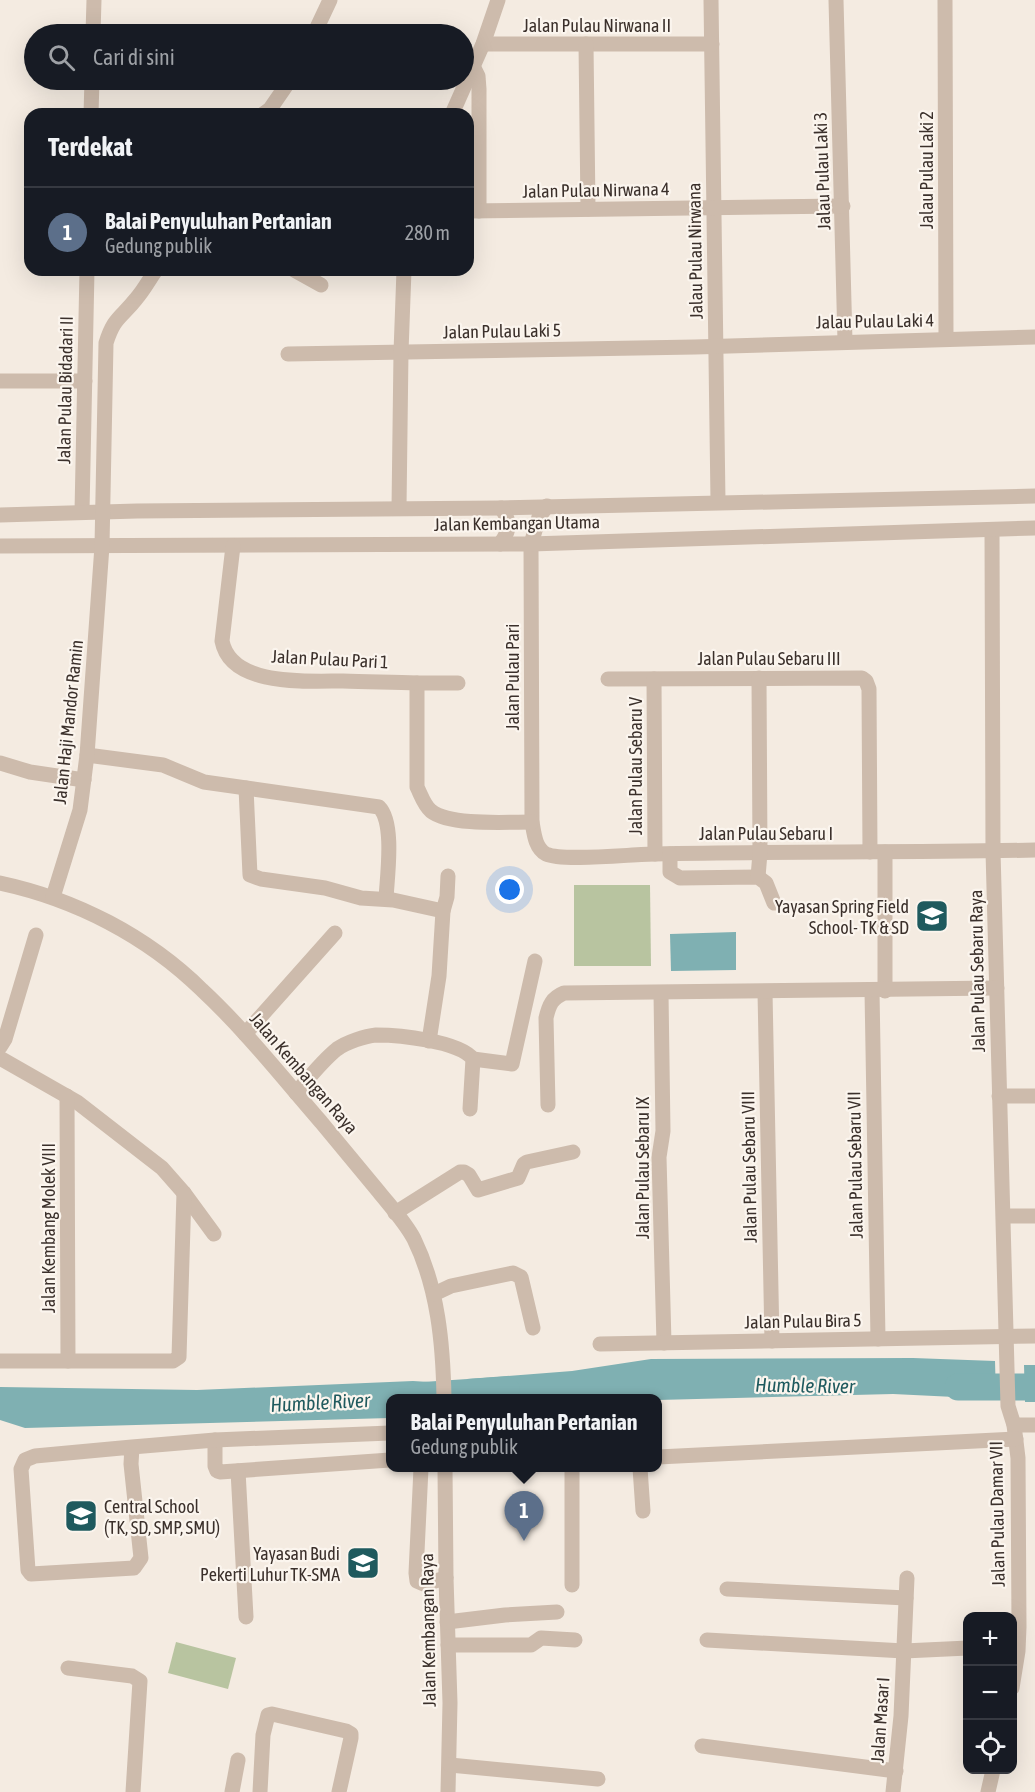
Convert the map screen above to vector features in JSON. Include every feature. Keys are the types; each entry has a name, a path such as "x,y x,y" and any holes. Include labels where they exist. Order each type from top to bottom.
{"street":[{"path":"93,24 94,0"},
{"path":"318,24 329,0"},
{"path":"474,64 498,0"},
{"name":"Jalau Pulau Nirwana","path":"711,0 718,501"},
{"name":"Jalau Pulau Laki 3","path":"836,0 845,341"},
{"name":"Jalau Pulau Laki 2","path":"945,0 946,339"},
{"name":"Jalan Pulau Nirwana II","path":"483,44 712,44"},
{"path":"586,44 588,209"},
{"path":"474,68 478,76 479,89 474,191"},
{"path":"91,108 92,90"},
{"path":"271,108 283,90"},
{"path":"455,108 462,90"},
{"name":"Jalan Pulau Nirwana 4","path":"474,211 843,206"},
{"name":"Jalan Pulau Bidadari II","path":"82,512 87,276"},
{"name":"Jalan Haji Mandor Ramin","path":"53,897 80,810 87,755 102,546 106,343 110,329 118,316 135,301 152,276"},
{"path":"305,276 321,285"},
{"path":"399,508 404,276"},
{"name":"Jalau Pulau Laki 4","path":"716,346 1035,337"},
{"name":"Jalan Pulau Laki 5","path":"288,354 716,346"},
{"path":"0,381 85,381"},
{"name":"Jalan Kembangan Utama","path":"0,515 82,512 501,508 718,501 1035,496"},
{"name":"Jalan Pulau Pari","path":"540,850 528,822 531,544 539,517 547,506"},
{"path":"500,544 510,526 509,519 501,508"},
{"name":"Jalan Kembangan Utama","path":"0,546 531,544 1035,528"},
{"name":"Jalan Pulau Sebaru Raya","path":"992,530 993,851 1007,1342 1012,1420"},
{"name":"Jalan Pulau Pari 1","path":"233,546 222,641 224,652 234,663 268,678 303,681 458,683"},
{"name":"Jalan Pulau Sebaru III","path":"608,679 858,677 866,681 869,689 878,852"},
{"path":"758,877 760,853 759,678"},
{"name":"Jalan Pulau Sebaru V","path":"654,679 662,854"},
{"path":"417,682 417,787 423,801 432,812 448,818 468,821 528,822"},
{"path":"87,755 163,765 204,783 379,807 386,816 388,837 386,899"},
{"path":"0,763 30,772 84,780"},
{"path":"246,788 250,875 261,879 326,888 361,898 386,899 443,911"},
{"name":"Jalan Pulau Sebaru I","path":"540,850 547,855 556,856 1035,850"},
{"name":"Jalan Pulau Sebaru VII","path":"878,852 878,1339"},
{"path":"662,854 670,872 680,879 758,877 766,883 774,903"},
{"path":"429,1041 439,976 443,911 447,897 448,876"},
{"name":"Jalan Kembangan Raya","path":"0,883 53,897 102,918 174,965 202,989 245,1034 396,1213 413,1238 434,1294 444,1373 444,1394"},
{"path":"245,1034 335,933"},
{"path":"0,1047 5,1039 36,935"},
{"path":"296,1093 337,1049 375,1035 429,1041 460,1048 473,1059 512,1064 535,961"},
{"path":"548,1105 546,1018 549,1006 555,997 564,993 997,988"},
{"name":"Jalan Pulau Sebaru VIII","path":"765,992 772,1341"},
{"name":"Jalan Pulau Sebaru IX","path":"661,993 663,1131 659,1157 663,1343"},
{"path":"0,1058 68,1096 162,1168 184,1192 214,1233"},
{"path":"470,1109 473,1059"},
{"name":"Jalan Kembang Molek VIII","path":"68,1096 68,1361"},
{"path":"999,1096 1035,1096"},
{"path":"396,1213 460,1172 469,1175 478,1190 519,1179 527,1161 573,1152"},
{"path":"0,1361 173,1361 179,1357 184,1192"},
{"path":"1004,1216 1035,1216"},
{"path":"434,1294 451,1286 508,1274 518,1275 521,1277 533,1328"},
{"name":"Jalan Pulau Bira 5","path":"600,1344 878,1339 1007,1342 1035,1336"},
{"path":"662,1456 1012,1420 1035,1425"},
{"name":"Jalan Pulau Damar VII","path":"1012,1420 1018,1458 1018,1651 1016,1666"},
{"path":"132,1447 131,1464 141,1558 138,1564 134,1568 32,1574 28,1570 21,1468 24,1460 35,1456 132,1447 215,1440 386,1433"},
{"path":"215,1440 217,1471 386,1460"},
{"path":"238,1471 246,1617"},
{"path":"421,1472 417,1581 424,1584 446,1578"},
{"name":"Jalan Kembangan Raya","path":"445,1472 450,1765 448,1792"},
{"path":"572,1472 572,1585"},
{"path":"640,1472 643,1511"},
{"name":"Jalan Masar I","path":"893,1792 897,1771 906,1578"},
{"path":"727,1589 906,1598"},
{"path":"447,1622 486,1616 557,1612"},
{"path":"448,1645 531,1645 541,1638 575,1640"},
{"path":"707,1640 904,1651 963,1648"},
{"path":"68,1668 132,1676 140,1681 133,1792"},
{"path":"260,1792 263,1735 268,1715 272,1714 351,1734 339,1792"},
{"path":"702,1746 897,1771"},
{"path":"232,1792 238,1760"},
{"path":"450,1765 598,1779"},
{"path":"988,1792 992,1774"}],"green space":[{"path":"574,885 650,885 651,966 574,966"},
{"path":"176,1642 236,1658 228,1689 168,1673"}],"water":[{"path":"736,932 736,970 671,971 670,934"},
{"path":"913,1358 995,1361 996,1399 893,1394 662,1400 662,1394 469,1394 467,1379 572,1371 651,1359"},
{"path":"1024,1365 1035,1365 1035,1402 1025,1402"},
{"path":"413,1381 429,1382 436,1386 437,1394 386,1394 386,1418 25,1428 0,1420 0,1387 197,1390"}],"waterway":[{"name":"Humble River","path":"958,1387 1035,1387"},
{"name":"Humble River","path":"446,1394 506,1390"}],"place":[{"name":"Yayasan Spring Field School- TK & SD","path":"932,916"},
{"name":"Central School (TK, SD, SMP, SMU)","path":"81,1516"},
{"name":"Balai Penyuluhan Pertanian","path":"524,1541"},
{"name":"Yayasan Budi Pekerti Luhur TK-SMA","path":"363,1563"}]}
